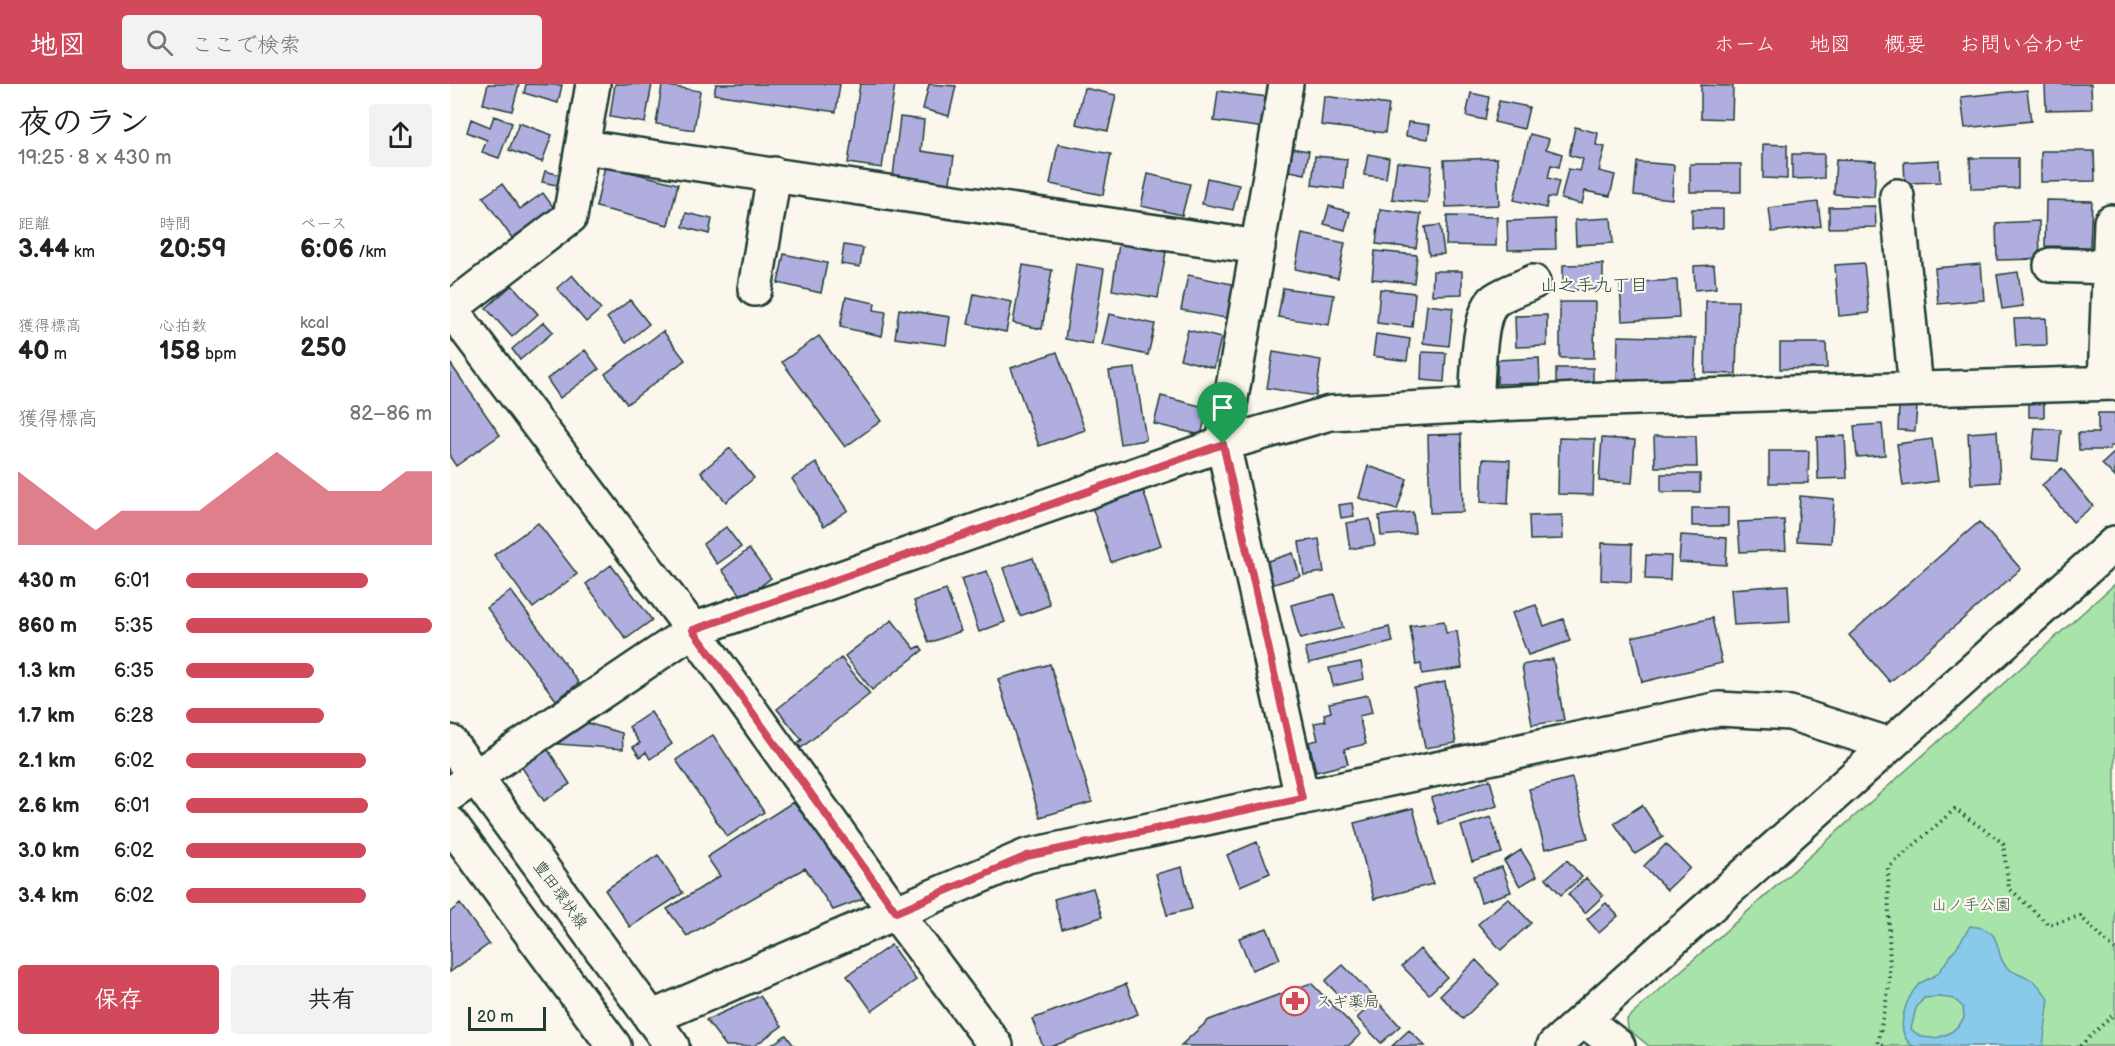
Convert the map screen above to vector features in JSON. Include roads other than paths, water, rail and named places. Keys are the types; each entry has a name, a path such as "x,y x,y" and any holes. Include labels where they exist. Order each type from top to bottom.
{"street":[{"path":"593,84 584,147 570,217 450,309 693,630 896,912 996,1046"},
{"path":"1286,84 1223,444 1302,798"},
{"path":"584,147 1258,247"},
{"path":"755,289 774,174"},
{"path":"1898,196 1916,390"},
{"path":"463,786 693,630 1223,444 1330,413 2110,383 2111,222"},
{"path":"2051,266 2109,267"},
{"path":"1476,406 1479,352 1485,317 1492,301 1533,282"},
{"path":"1554,1046 1888,744 2115,543"},
{"path":"651,1018 1027,856 1719,709 1790,713 1888,744"},
{"name":"豊田環状線","path":"450,742 463,786 672,1046"},
{"path":"450,824 606,1043"},
{"path":"1584,1020 1618,1046"}],"water":[{"path":"1970,926 1990,932 2008,968 2037,984 2049,999 2043,1046 1913,1046 1907,1040 1902,1025 1909,998 1919,984 1939,972","holes":["1924,998 1954,999 1963,1007 1964,1018 1953,1030 1932,1038 1924,1037 1911,1029 1916,1008"]}],"place":[{"name":"スギ薬局","path":"1295,1001"}],"district":[{"name":"山之手九丁目","path":"1594,285"}],"park label":[{"name":"山ノ手公園","path":"1971,904"}]}
